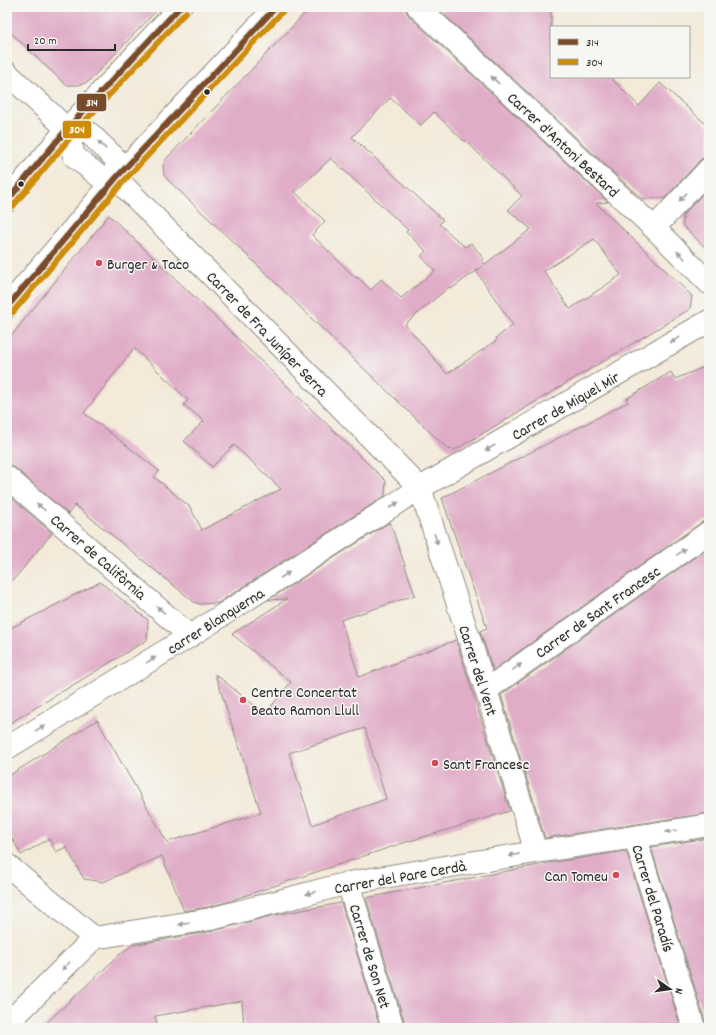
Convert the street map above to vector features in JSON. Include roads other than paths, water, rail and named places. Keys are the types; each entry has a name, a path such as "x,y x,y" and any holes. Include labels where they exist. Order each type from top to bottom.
{"street":[{"path":"7,201 67,129 180,7"},
{"path":"7,307 116,178 276,7"},
{"name":"Carrer d'Antoni Bestard","path":"418,7 654,228 709,283"},
{"path":"7,73 67,129 88,133 116,159 116,178"},
{"path":"654,228 709,168"},
{"name":"Carrer de Fra Juníper Serra","path":"116,178 420,488"},
{"name":"Carrer de Miquel Mir","path":"420,488 709,321"},
{"name":"Carrer de Califòrnia","path":"7,477 190,636"},
{"name":"carrer Blanquerna","path":"7,748 190,636 420,488"},
{"name":"Carrer del Vent","path":"420,488 486,690 536,852"},
{"name":"Carrer de Sant Francesc","path":"486,690 709,532"},
{"name":"Carrer del Pare Cerdà","path":"94,938 211,919 348,883 709,825"},
{"name":"Carrer del Paradís","path":"635,837 694,1028"},
{"path":"7,865 94,938 7,1024"},
{"name":"Carrer de Son Net","path":"348,883 393,1028"}],"place":[{"name":"Burger & Taco","path":"99,263"},
{"name":"Centre Concertat Beato Ramon Llull","path":"243,700"},
{"name":"Sant Francesc","path":"435,763"},
{"name":"Can Tomeu","path":"616,875"}]}
